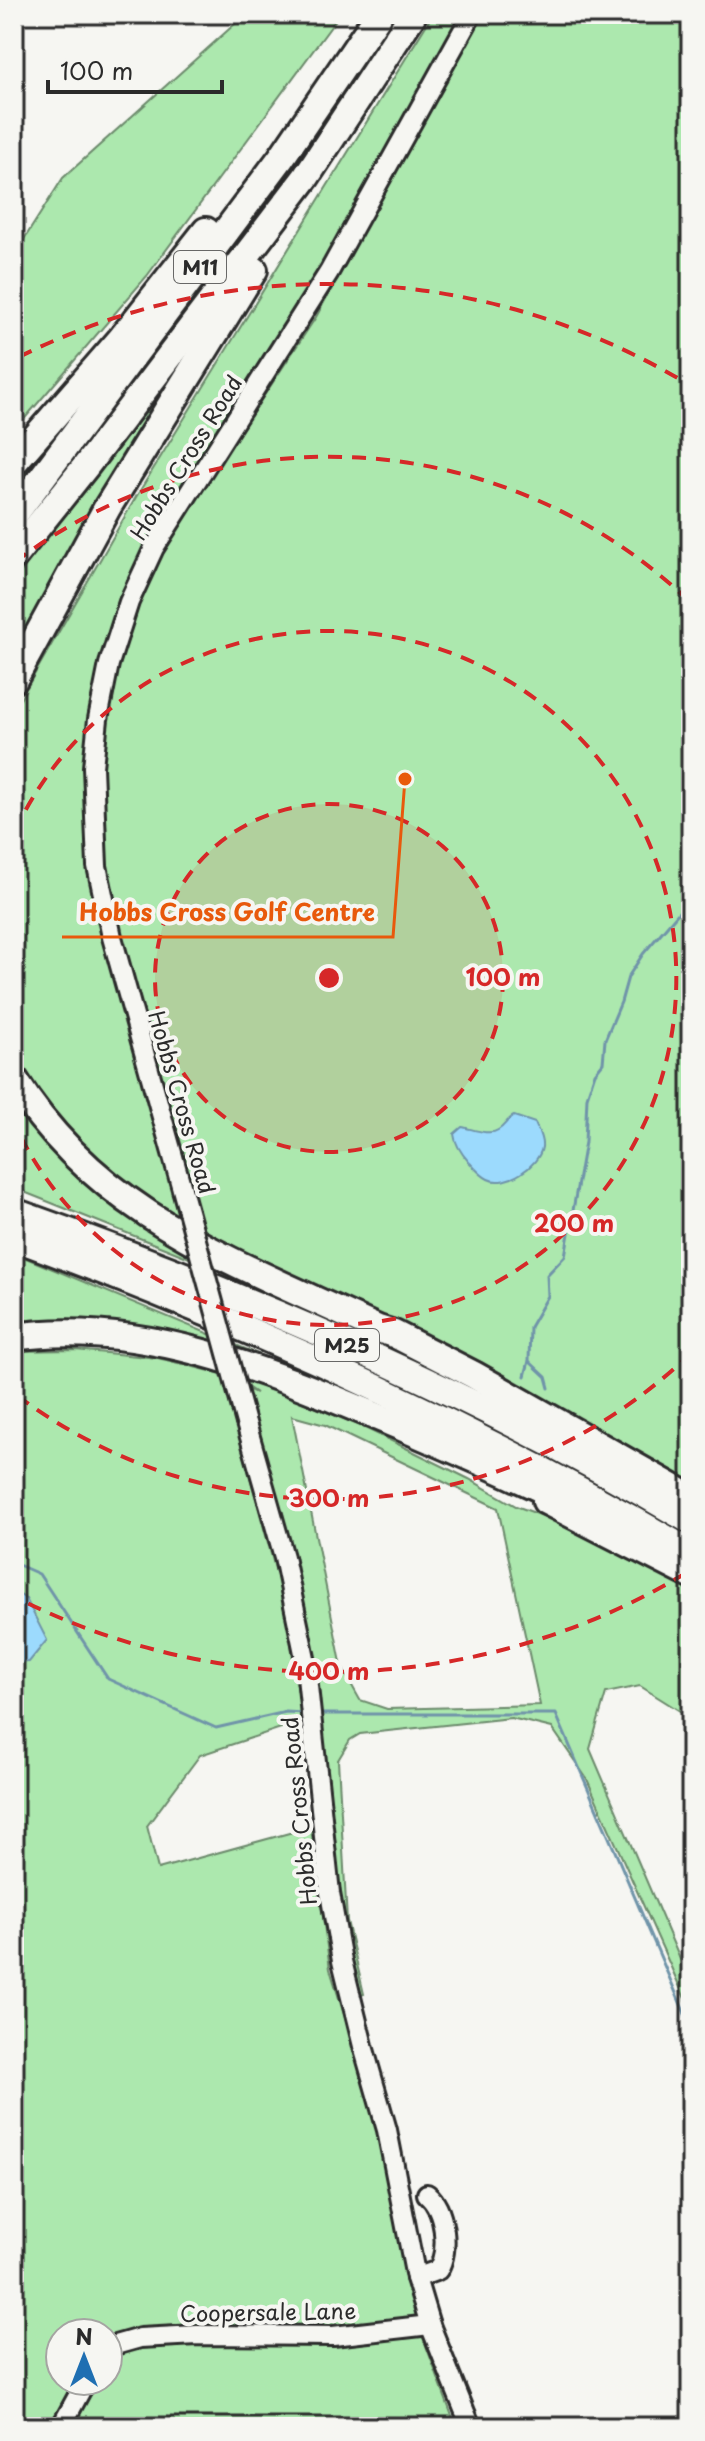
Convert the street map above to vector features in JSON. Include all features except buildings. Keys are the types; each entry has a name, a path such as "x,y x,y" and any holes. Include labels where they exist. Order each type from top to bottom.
{"highway":[{"path":"14,462 121,339 373,14"},
{"name":"M11","path":"14,515 281,158 379,14"},
{"name":"M11","path":"14,556 306,177 413,14"},
{"path":"14,679 107,508 256,267 306,177"},
{"name":"M25","path":"14,1079 62,1144 120,1197 199,1244 394,1334 474,1375 679,1503 691,1521"},
{"name":"M25","path":"14,1212 218,1289 373,1356 679,1503"},
{"name":"M25","path":"14,1237 213,1316 345,1373 503,1449 691,1553"},
{"path":"14,1337 83,1333 151,1341 251,1368 378,1417 626,1530 663,1537"},
{"path":"378,1417 453,1458 624,1538 691,1575"}],"street":[{"name":"Hobbs Cross Road","path":"471,2427 430,2325 416,2278 389,2139 336,1932 312,1713 294,1599 112,937 97,866 93,767 98,719 109,664 129,602 154,548 329,272 472,14"},
{"path":"416,2278 438,2270 443,2256 441,2218 435,2200 427,2194"},
{"name":"Coopersale Lane","path":"124,2342 140,2338 197,2335 333,2336 430,2325"},
{"path":"61,2427 77,2397"}],"green space":[{"path":"246,14 340,14 147,276 14,431 14,255 63,178"},
{"path":"433,14 472,14 197,497 316,317 484,14 691,14 691,1484 342,1299 225,1243 155,1205 91,1156 30,1088 14,1054 14,714 18,703 136,497"},
{"path":"99,385 14,493 14,476"},
{"path":"164,387 14,657 14,581"},
{"path":"14,1092 50,1143 81,1178 127,1213 189,1248 192,1259 14,1188"},
{"path":"14,1253 313,1377 202,1342 131,1325 94,1320 14,1321"},
{"path":"75,1350 158,1358 222,1374 286,1609 302,1721 200,1755 147,1826 158,1869 311,1827 330,1969 376,2119 421,2332 456,2427 14,2427 14,1351"},
{"path":"246,1379 361,1426 469,1479 516,1506 562,1523 691,1587 691,1718 640,1686 606,1693 590,1749 691,1985 691,2012 587,1779 552,1728 511,1718 360,1734 350,1740 338,1760 347,1921 364,1994 355,1997 319,1736 245,1388 256,1393 246,1386","holes":["292,1416 325,1425 498,1508 540,1705 387,1709 360,1700 342,1668"]}],"water":[{"path":"514,1116 535,1123 542,1141 540,1154 521,1174 504,1180 488,1179 464,1156 454,1134 462,1127 494,1132"},
{"path":"14,1591 26,1599 47,1640 29,1662 14,1663"}],"waterway":[{"path":"525,1376 529,1361 530,1327 548,1296 547,1275 565,1256 585,1142 587,1097 595,1073 603,1063 605,1040 628,977 643,954 691,898"},
{"path":"529,1361 546,1377 549,1388"},
{"path":"14,1563 39,1574 108,1679 216,1728 286,1712 303,1713"},
{"path":"319,1714 556,1714 691,2028"}],"place":[{"name":"Hobbs Cross Golf Centre","path":"405,779"}]}
